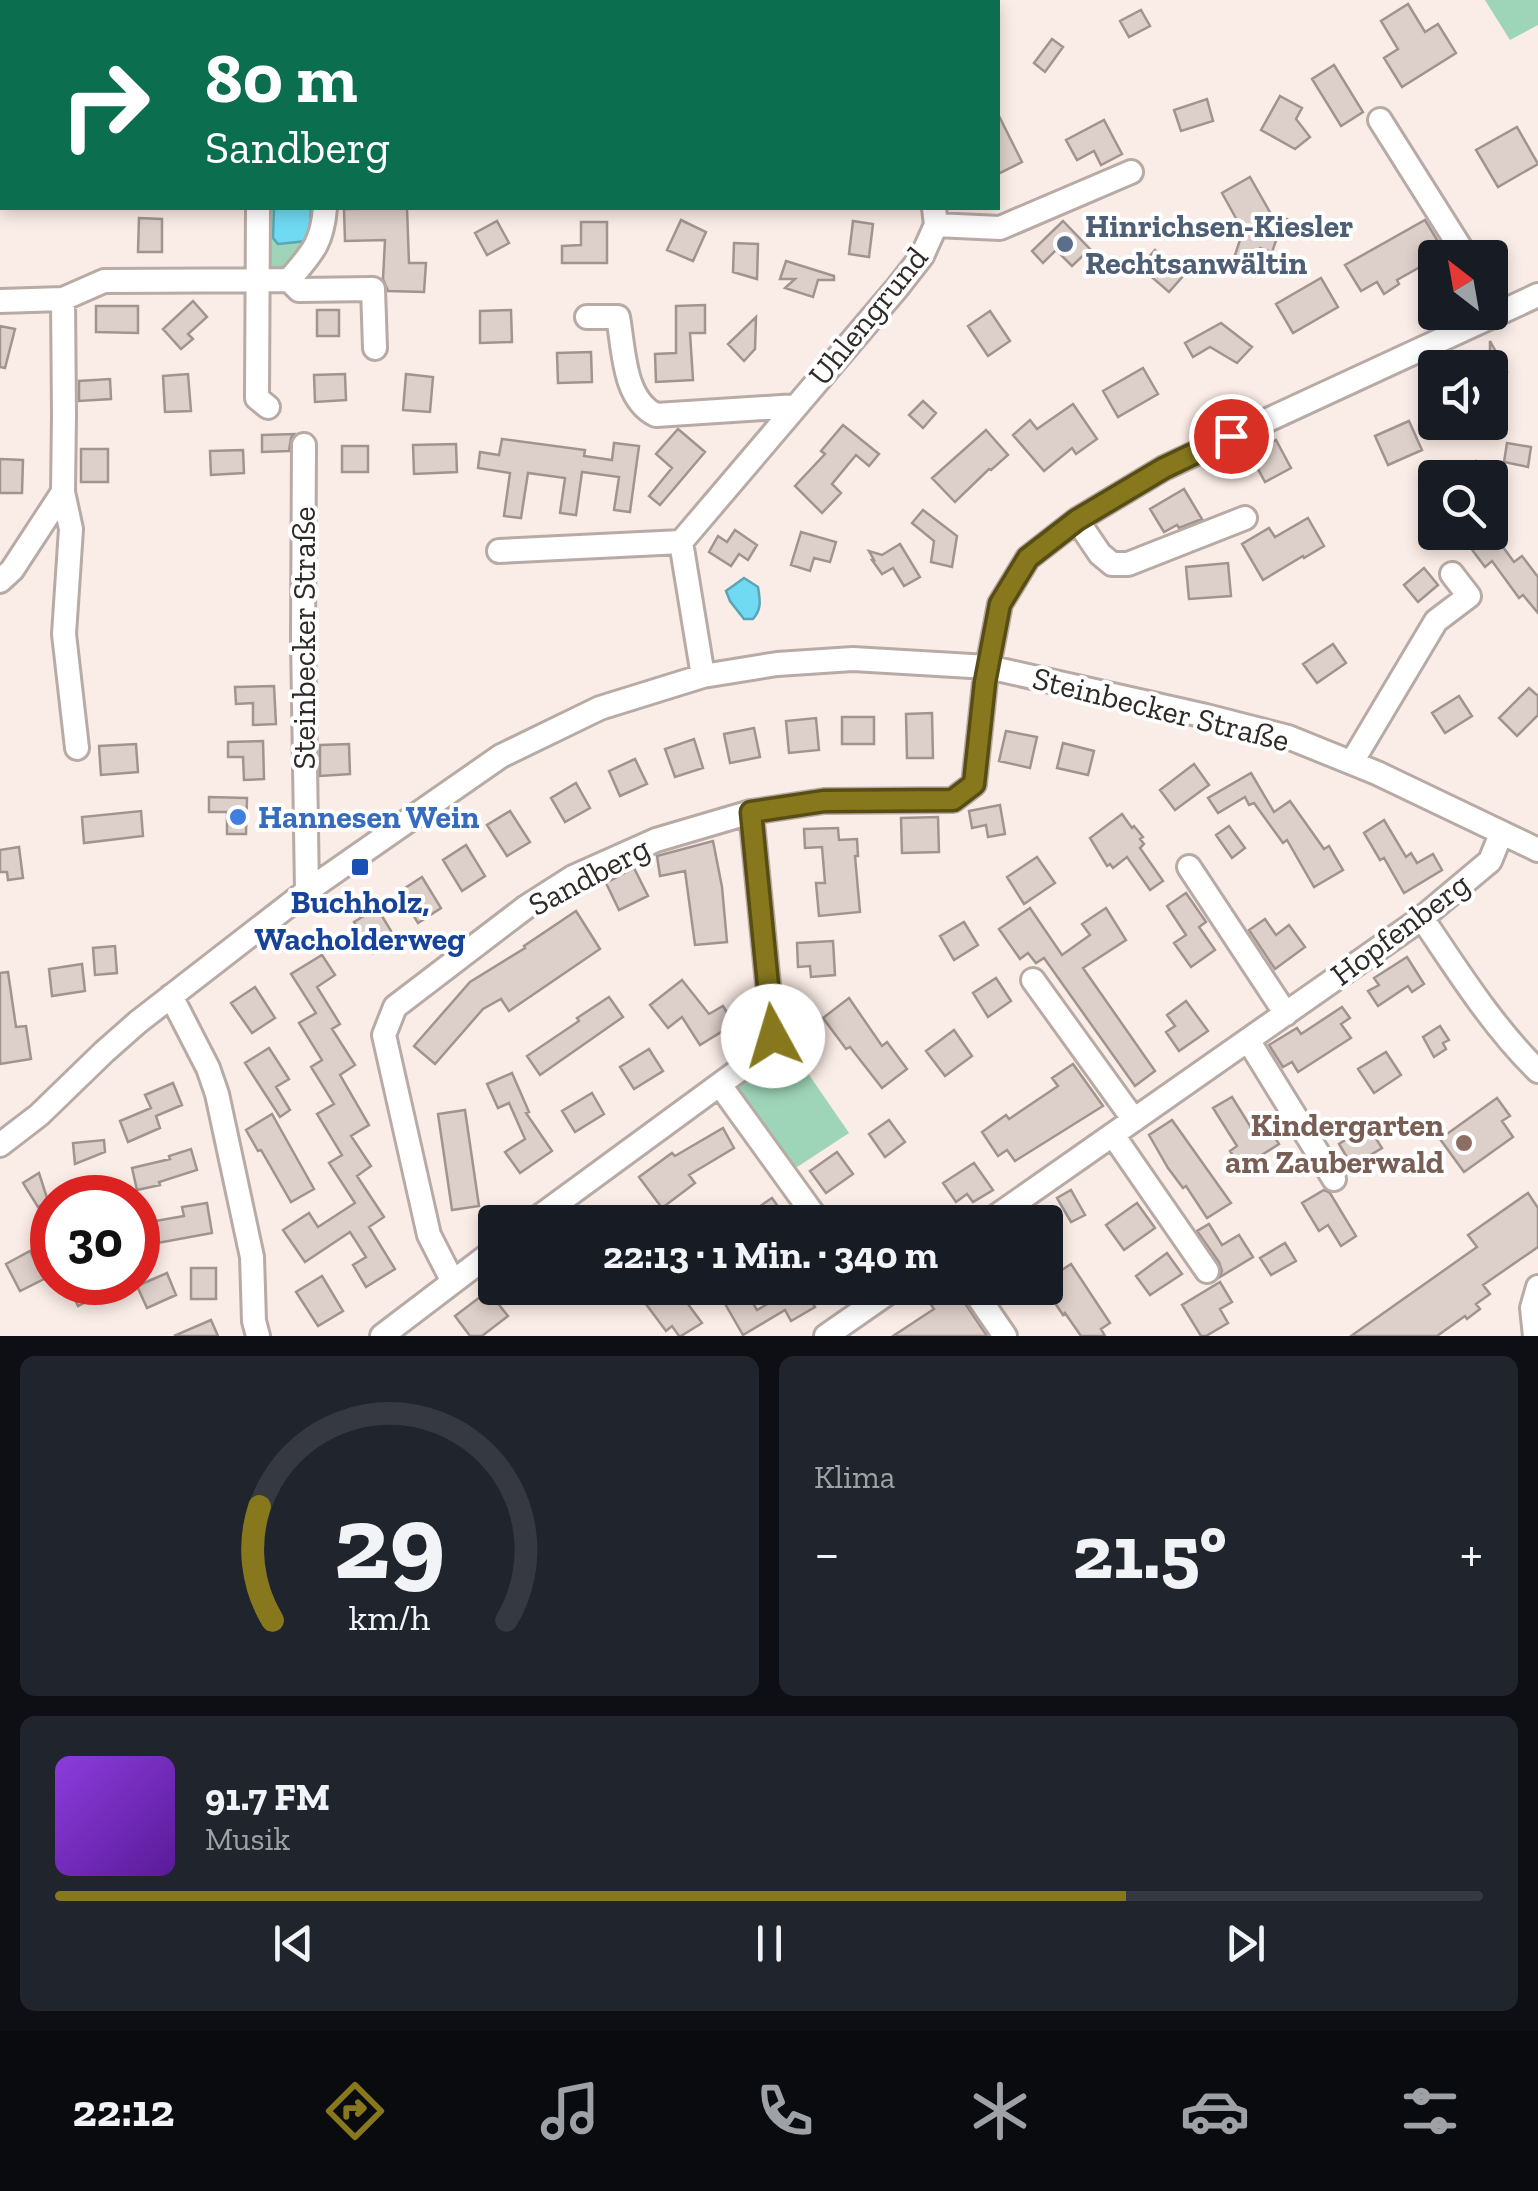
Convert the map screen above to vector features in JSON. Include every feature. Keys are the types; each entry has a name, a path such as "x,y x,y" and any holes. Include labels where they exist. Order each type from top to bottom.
{"street":[{"path":"1380,120 1456,240"},
{"name":"Uhlengrund","path":"681,542 898,288 922,256 935,216 1000,228 1131,172"},
{"path":"258,210 257,398 268,407"},
{"path":"289,280 316,248 325,210"},
{"path":"0,300 62,299 104,281 289,280 300,290 373,289 374,348"},
{"name":"Sandberg","path":"1508,301 1538,295"},
{"path":"62,299 62,492 71,529 64,634 76,748"},
{"name":"Uhlengrund","path":"587,317 618,317 631,388 646,410 656,415 796,406"},
{"name":"Sandberg","path":"453,1282 430,1235 384,1035 395,1007 526,906 573,877 656,840 751,812 824,801 953,800 974,784 1000,604 1028,558 1077,520 1164,468 1442,330"},
{"name":"Steinbecker Straße","path":"304,444 302,638 307,890"},
{"path":"0,581 12,570 62,492"},
{"path":"1077,520 1100,554 1112,564 1128,564 1245,518"},
{"path":"499,551 681,542 703,676"},
{"path":"1352,762 1436,621 1469,596 1452,574"},
{"name":"Steinbecker Straße","path":"0,1146 40,1115 104,1052 307,890 502,756 600,708 703,676 778,664 853,659 988,667 1288,737 1352,762 1538,850"},
{"path":"555,1205 753,1060 773,1036 751,812"},
{"name":"Hopfenberg","path":"1012,1205 1422,918 1490,861 1502,834"},
{"path":"1189,868 1286,1014"},
{"path":"1422,918 1494,1022 1538,1071"},
{"path":"1033,980 1134,1120"},
{"path":"172,996 217,1094 252,1257 258,1336"},
{"path":"1248,1040 1334,1179"},
{"path":"720,1085 807,1205"},
{"path":"1112,1135 1207,1271"},
{"path":"382,1336 478,1263"},
{"path":"1535,1336 1532,1308 1538,1287"},
{"path":"826,1336 871,1305"},
{"path":"984,1305 1005,1336"}],"green space":[{"path":"1485,0 1538,0 1538,25 1510,40"},
{"path":"258,210 324,210 289,280 257,281"},
{"path":"773,1035 792,1050 849,1133 785,1175 720,1085"}],"water":[{"path":"274,210 311,210 307,241 278,244 273,238"},
{"path":"744,578 758,587 759,608 753,619 744,619 726,591"}],"building":[{"path":"1408,4 1425,32 1438,24 1456,53 1402,87 1384,58 1398,49 1381,21"},
{"path":"1141,10 1150,26 1129,37 1120,21"},
{"path":"1052,39 1063,47 1045,72 1034,63"},
{"path":"1334,65 1363,112 1341,126 1312,79"},
{"path":"1280,96 1302,108 1296,119 1310,137 1295,149 1261,130"},
{"path":"1207,99 1213,121 1181,131 1174,110"},
{"path":"1000,118 1022,162 1000,173"},
{"path":"1104,120 1122,154 1101,165 1094,151 1077,160 1066,140"},
{"path":"1517,127 1538,164 1498,187 1476,150"},
{"path":"1250,177 1271,214 1293,221 1288,238 1278,235 1272,252 1260,248 1255,265 1234,258 1243,231 1222,193"},
{"path":"344,210 407,210 409,263 426,263 424,292 388,291 383,279 385,240 345,241"},
{"path":"139,218 162,219 162,252 138,252"},
{"path":"681,220 706,232 693,261 667,250"},
{"path":"1425,220 1437,240 1418,240 1418,268 1397,280 1399,284 1384,294 1377,282 1361,291 1345,265"},
{"path":"497,221 509,243 487,255 475,233"},
{"path":"853,221 873,224 869,257 849,254"},
{"path":"1063,221 1090,249 1072,266 1056,250 1043,263 1032,251"},
{"path":"581,222 607,222 607,263 562,263 562,246 581,245"},
{"path":"734,243 758,244 757,279 733,272"},
{"path":"1155,250 1184,275 1169,292 1140,267"},
{"path":"786,261 834,276 834,280 818,280 813,297 785,288 795,279 780,279"},
{"path":"1321,278 1338,307 1293,333 1276,304"},
{"path":"193,301 207,317 188,334 193,339 181,349 163,329"},
{"path":"705,305 705,333 690,333 693,380 656,382 655,354 676,353 676,306"},
{"path":"96,306 138,306 138,333 96,332"},
{"path":"317,310 339,310 339,336 317,336"},
{"path":"511,310 512,342 480,343 480,311"},
{"path":"990,311 1010,341 988,356 968,326"},
{"path":"756,317 755,349 744,361 728,344"},
{"path":"1221,323 1252,347 1237,363 1210,347 1193,357 1185,343"},
{"path":"0,326 15,329 5,368 0,367"},
{"path":"591,352 592,382 558,383 557,353"},
{"path":"1143,368 1158,394 1118,417 1103,391"},
{"path":"188,374 191,411 165,412 163,376"},
{"path":"345,374 346,400 315,402 314,375"},
{"path":"406,374 433,377 430,412 403,410"},
{"path":"110,379 111,399 79,401 79,381"},
{"path":"923,401 936,413 923,428 909,415"},
{"path":"1073,404 1097,439 1076,454 1072,448 1044,471 1013,435 1030,420 1037,429"},
{"path":"1409,421 1422,450 1388,465 1375,436"},
{"path":"843,425 879,454 869,466 856,455 832,484 841,493 822,513 795,486 825,454 821,451"},
{"path":"678,429 705,452 660,505 649,496 672,468 656,454"},
{"path":"986,430 1008,455 955,502 932,478"},
{"path":"294,434 289,451 262,452 262,435"},
{"path":"502,439 585,450 584,456 612,460 614,443 639,446 630,512 614,510 619,477 582,472 576,515 560,513 565,478 528,473 521,518 504,516 510,473 478,468 480,452 499,455"},
{"path":"1276,440 1291,468 1265,482 1250,454"},
{"path":"1507,443 1531,447 1528,467 1504,460"},
{"path":"456,444 457,472 414,474 413,445"},
{"path":"342,446 368,446 368,472 342,472"},
{"path":"81,449 108,449 108,482 81,482"},
{"path":"243,450 244,473 211,475 210,451"},
{"path":"0,459 23,460 22,493 0,493"},
{"path":"1184,489 1202,519 1164,532 1150,509"},
{"path":"923,510 957,536 952,567 931,562 934,541 912,523"},
{"path":"1308,518 1324,546 1263,580 1242,544 1269,528 1275,537"},
{"path":"735,530 757,545 748,560 739,554 731,566 709,552 718,536 727,542"},
{"path":"801,532 836,542 830,562 814,558 810,571 791,565"},
{"path":"900,544 920,577 904,586 893,568 882,574 869,551 882,555"},
{"path":"1472,550 1505,550 1514,562 1522,556 1538,577 1538,613 1523,595 1519,598 1492,561 1485,567"},
{"path":"1228,563 1231,596 1189,599 1186,567"},
{"path":"1424,568 1438,585 1418,602 1404,585"},
{"path":"1333,644 1346,663 1317,683 1303,664"},
{"path":"274,686 276,724 253,725 253,703 236,704 235,687"},
{"path":"1529,688 1538,696 1538,715 1517,736 1499,718"},
{"path":"1459,696 1472,716 1445,733 1432,713"},
{"path":"932,713 933,758 907,758 906,714"},
{"path":"842,717 874,717 874,744 842,744"},
{"path":"816,718 819,750 789,753 786,721"},
{"path":"754,728 760,757 730,763 724,734"},
{"path":"1006,731 1037,737 1030,768 999,761"},
{"path":"694,739 703,768 675,777 665,749"},
{"path":"263,741 264,779 244,780 243,757 228,757 228,742"},
{"path":"1063,743 1094,751 1088,775 1057,768"},
{"path":"136,744 138,772 101,775 99,746"},
{"path":"349,744 350,774 320,776 320,745"},
{"path":"635,759 647,784 620,796 609,771"},
{"path":"1194,764 1209,785 1175,810 1160,790"},
{"path":"1251,773 1274,812 1290,801 1324,849 1329,846 1343,870 1314,887 1287,840 1283,843 1254,803 1249,805 1245,797 1218,813 1208,798"},
{"path":"576,783 590,808 565,822 551,798"},
{"path":"209,797 247,798 246,834 227,834 227,812 209,812"},
{"path":"1000,805 1005,834 988,837 986,825 972,828 969,811"},
{"path":"141,811 143,836 84,843 82,817"},
{"path":"510,811 530,842 507,856 487,825"},
{"path":"1122,814 1143,837 1140,848 1163,881 1150,890 1127,857 1113,868 1107,866 1090,838"},
{"path":"938,817 939,852 902,853 901,818"},
{"path":"1384,820 1406,857 1411,853 1417,863 1433,854 1442,870 1404,893 1364,833"},
{"path":"1229,826 1245,848 1232,858 1216,835"},
{"path":"838,828 839,840 857,839 860,912 819,916 816,883 825,883 822,847 805,848 804,829"},
{"path":"713,841 727,942 695,945 685,871 660,876 657,856"},
{"path":"466,845 485,876 462,891 443,860"},
{"path":"19,847 23,878 8,880 7,872 0,872 0,850"},
{"path":"1037,857 1055,883 1024,904 1007,877"},
{"path":"634,868 648,896 619,910 606,883"},
{"path":"422,877 441,908 418,923 399,892"},
{"path":"1186,893 1206,922 1199,927 1215,950 1191,967 1174,943 1186,935 1167,906"},
{"path":"377,908 396,939 373,953 354,922"},
{"path":"1030,908 1062,955 1090,935 1082,924 1106,908 1126,940 1083,968 1155,1071 1135,1086 1044,958 1036,963 1028,953 1020,959 999,929"},
{"path":"576,911 600,949 509,1011 501,999 483,1009 435,1064 414,1046 470,982"},
{"path":"1265,919 1276,935 1289,925 1305,947 1275,969 1249,930"},
{"path":"964,922 978,945 954,960 940,936"},
{"path":"833,941 835,975 811,977 810,966 798,967 797,943"},
{"path":"115,946 117,973 95,975 93,948"},
{"path":"322,955 335,975 317,987 340,1024 332,1029 355,1065 340,1075 369,1125 351,1136 371,1166 357,1176 384,1217 369,1227 395,1269 366,1287 353,1265 366,1257 350,1232 305,1262 283,1230 309,1213 318,1227 355,1203 329,1163 342,1155 317,1114 334,1104 311,1067 322,1060 299,1023 316,1013 291,974"},
{"path":"1407,957 1424,984 1412,992 1408,986 1378,1006 1368,991 1379,985 1374,978"},
{"path":"82,964 85,991 52,996 49,969"},
{"path":"8,972 16,1027 26,1026 31,1059 0,1064 0,973"},
{"path":"996,978 1011,1001 988,1017 973,993"},
{"path":"682,980 709,1014 723,1006 734,1024 700,1045 682,1017 668,1028 650,1005"},
{"path":"255,987 275,1018 252,1033 231,1003"},
{"path":"609,997 623,1017 540,1075 527,1056"},
{"path":"849,998 882,1046 887,1042 907,1069 882,1088 823,1018"},
{"path":"1186,1001 1208,1031 1179,1051 1166,1032 1175,1026 1167,1015"},
{"path":"1342,1007 1350,1018 1341,1024 1351,1038 1298,1072 1292,1062 1283,1067 1269,1045 1297,1028 1301,1034"},
{"path":"1440,1026 1449,1040 1443,1043 1446,1049 1434,1057 1423,1037"},
{"path":"954,1030 972,1056 945,1076 926,1051"},
{"path":"269,1048 289,1079 276,1087 290,1110 280,1117 245,1063"},
{"path":"649,1049 663,1071 634,1089 620,1067"},
{"path":"1386,1052 1401,1075 1374,1093 1358,1069"},
{"path":"1073,1064 1103,1106 1015,1161 1007,1150 998,1156 982,1132 1058,1086 1052,1078"},
{"path":"512,1073 529,1112 526,1113 552,1151 520,1173 505,1152 525,1139 509,1103 498,1108 487,1084"},
{"path":"173,1083 182,1105 156,1116 160,1128 128,1142 120,1121 151,1108 145,1095"},
{"path":"592,1093 604,1114 575,1132 562,1111"},
{"path":"1232,1097 1257,1137 1270,1129 1279,1144 1241,1168 1230,1151 1237,1146 1213,1108"},
{"path":"1497,1098 1510,1116 1502,1121 1513,1137 1464,1172 1440,1139"},
{"path":"465,1110 478,1206 452,1210 438,1114"},
{"path":"272,1114 314,1189 291,1202 246,1130"},
{"path":"889,1120 905,1142 885,1157 869,1134"},
{"path":"1172,1120 1231,1203 1207,1218 1186,1186 1183,1188 1168,1168 1149,1135"},
{"path":"1368,1126 1382,1148 1352,1166 1339,1144"},
{"path":"723,1128 734,1148 689,1175 695,1183 666,1205 660,1205 639,1177 672,1153 675,1156"},
{"path":"104,1140 105,1152 75,1164 73,1143"},
{"path":"191,1149 197,1170 160,1182 160,1175 134,1175 132,1168 170,1159 169,1156"},
{"path":"837,1152 853,1174 826,1193 810,1171"},
{"path":"974,1163 993,1190 973,1202 967,1194 956,1202 943,1183"},
{"path":"1071,1190 1085,1215 1071,1222 1057,1198"},
{"path":"1324,1190 1330,1193 1356,1236 1341,1246 1328,1225 1319,1231 1302,1203"},
{"path":"1528,1193 1538,1208 1538,1247 1483,1285 1490,1294 1476,1304 1480,1309 1437,1336 1351,1336 1477,1247 1468,1235"},
{"path":"207,1203 212,1233 160,1243 160,1220 184,1216 182,1207"},
{"path":"1137,1203 1155,1228 1124,1250 1106,1225"},
{"path":"1209,1224 1222,1245 1239,1235 1253,1257 1220,1277 1219,1262 1197,1231"},
{"path":"1285,1243 1296,1261 1271,1275 1260,1258"},
{"path":"30,1251 30,1286 20,1291 6,1264"},
{"path":"1167,1253 1182,1274 1150,1295 1136,1276"},
{"path":"1071,1264 1110,1323 1101,1329 1105,1336 1081,1336 1056,1305 1063,1305 1063,1269"},
{"path":"191,1268 216,1268 216,1299 191,1299"},
{"path":"167,1273 176,1295 160,1302 160,1276"},
{"path":"322,1276 343,1311 318,1326 296,1292"},
{"path":"1220,1282 1232,1302 1220,1309 1228,1323 1201,1336 1182,1305"},
{"path":"478,1299 478,1305 499,1305 508,1316 482,1336 470,1336 455,1316"},
{"path":"647,1305 689,1305 702,1323 681,1336 672,1326 666,1331"},
{"path":"726,1305 754,1305 757,1310 766,1305 815,1307 791,1321 785,1310 743,1335"},
{"path":"931,1305 966,1305 987,1336 893,1336 934,1309"},
{"path":"211,1320 218,1336 174,1336"}],"place":[{"name":"Hinrichsen-Kiesler Rechtsanwältin","path":"1065,244"},
{"name":"Hannesen Wein","path":"238,817"},
{"name":"Buchholz, Wacholderweg","path":"360,867"},
{"name":"Kindergarten am Zauberwald","path":"1464,1143"}],"route":[{"path":"773,1036 751,812 824,801 953,800 974,784 985,682 1000,604 1028,558 1077,520 1164,468 1231,436"}]}
